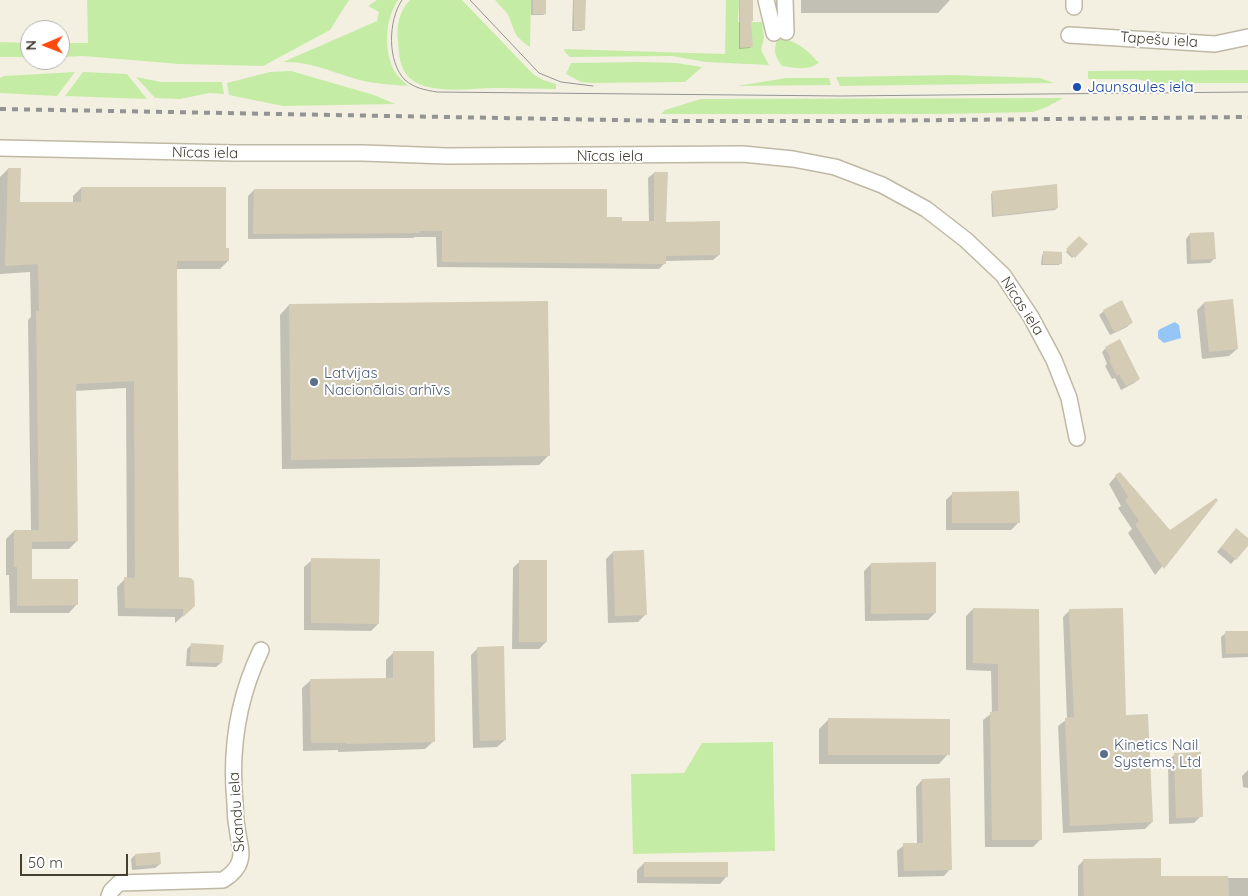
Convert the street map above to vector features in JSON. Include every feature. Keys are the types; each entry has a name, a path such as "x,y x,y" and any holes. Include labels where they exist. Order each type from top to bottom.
{"street":[{"path":"766,0 780,32 786,0"},
{"name":"Tapešu iela","path":"1069,35 1215,44 1248,37"},
{"name":"Nīcas iela","path":"0,148 234,154 363,153 447,156 743,154 793,158 835,166 882,184 926,209 966,240 1003,275 1031,317 1054,360 1069,398 1077,438"},
{"name":"Skandu iela","path":"109,896 119,883 223,880 233,873 240,862 242,850 238,835 233,784 235,738 245,689 260,650"}],"green space":[{"path":"87,0 349,0 330,30 263,66 179,64 70,57 70,43 88,43"},
{"path":"377,0 398,0 390,16 387,45 391,64 395,72 408,86 368,82 316,66 283,62 377,21 379,12 368,6"},
{"path":"410,0 462,0 533,74 543,80 556,84 556,89 491,88 456,90 432,88 412,80 405,72 401,63 397,36 401,14"},
{"path":"495,0 531,0 530,47 517,36 508,15"},
{"path":"726,0 739,0 738,22 762,22 764,38 761,50 769,65 706,62 672,56 570,57 564,49 725,54"},
{"path":"784,39 799,45 819,63 805,68 782,66 776,57 775,48 777,40"},
{"path":"0,42 20,43 20,57 0,57"},
{"path":"571,63 676,63 702,67 685,82 592,83 581,82 566,74"},
{"path":"1248,70 1248,83 1157,83 1136,79 1088,79 1088,71"},
{"path":"291,71 374,95 395,104 283,106 229,95 227,83 270,72"},
{"path":"75,72 57,96 0,93 0,78 4,76"},
{"path":"83,72 127,74 147,99 65,96"},
{"path":"952,75 1040,78 1054,83 840,86 836,77"},
{"path":"136,77 161,82 222,82 224,94 209,93 180,99 155,98"},
{"path":"786,78 829,78 831,85 737,86"},
{"path":"1063,98 1033,112 943,114 661,114 665,110 701,99"},
{"path":"773,742 775,851 633,854 631,774 684,773 702,743"}],"water":[{"path":"1175,322 1179,325 1181,338 1164,343 1158,338 1158,331"}],"building":[{"path":"533,0 546,0 546,14 533,14"},
{"path":"574,0 586,0 585,30 574,30"},
{"path":"740,0 753,0 753,21 751,21 753,47 740,48"},
{"path":"8,168 21,168 20,202 81,202 81,187 226,187 226,248 229,248 229,261 177,261 179,577 191,578 194,581 195,606 183,617 183,609 125,608 124,577 135,578 134,381 76,384 78,541 32,542 32,579 78,579 78,605 17,606 17,567 14,567 14,530 39,530 36,311 39,311 38,264 5,266"},
{"path":"654,172 668,172 666,222 720,221 720,255 666,256 666,264 442,262 442,231 420,231 420,233 253,234 254,189 607,189 607,217 622,217 622,221 654,221"},
{"path":"1057,184 1058,208 994,216 992,191"},
{"path":"1214,232 1216,259 1191,260 1190,233"},
{"path":"1079,236 1088,244 1075,258 1066,249"},
{"path":"1043,251 1062,252 1062,264 1043,264"},
{"path":"1233,299 1238,349 1209,352 1204,302"},
{"path":"1122,300 1133,323 1114,332 1103,310"},
{"path":"548,301 550,456 291,460 289,304"},
{"path":"1120,339 1140,379 1126,386 1119,374 1117,376 1105,347"},
{"path":"1120,472 1170,530 1216,498 1218,500 1164,569 1135,524 1139,521 1125,500 1128,497 1115,475"},
{"path":"1019,491 1020,523 952,523 952,492"},
{"path":"1236,528 1248,538 1248,546 1236,560 1221,547"},
{"path":"644,550 647,615 615,616 613,551"},
{"path":"311,558 380,559 379,624 311,623"},
{"path":"519,560 547,560 547,642 519,642"},
{"path":"936,562 936,613 871,614 871,563"},
{"path":"973,608 1039,609 1042,840 992,840 990,712 998,711 998,664 973,663"},
{"path":"1123,608 1126,715 1148,714 1153,822 1070,826 1065,718 1074,717 1069,609"},
{"path":"1225,631 1248,631 1248,653 1226,654"},
{"path":"191,643 224,645 222,663 190,662"},
{"path":"504,646 506,740 480,741 477,647"},
{"path":"393,651 434,651 435,742 311,743 310,679 393,678"},
{"path":"828,718 950,719 950,755 828,755"},
{"path":"1201,752 1203,817 1176,818 1174,753"},
{"path":"950,778 952,870 904,871 903,843 923,843 922,779"},
{"path":"160,852 161,864 136,866 135,854"},
{"path":"1161,858 1161,876 1228,876 1229,896 1084,896 1083,859"},
{"path":"644,862 728,862 728,877 644,877"}],"tram line":[{"path":"402,0 397,8 392,29 392,52 395,63 399,72 408,83 437,92 841,96 1248,92"},
{"path":"470,0 539,73 561,82 593,86"}],"railway":[{"path":"0,109 669,121 1248,117"}],"place":[{"name":"Jaunsaules iela","path":"1077,87"},
{"name":"Latvijas Nacionālais arhīvs","path":"314,382"},
{"name":"Kinetics Nail Systems, Ltd","path":"1104,754"}]}
